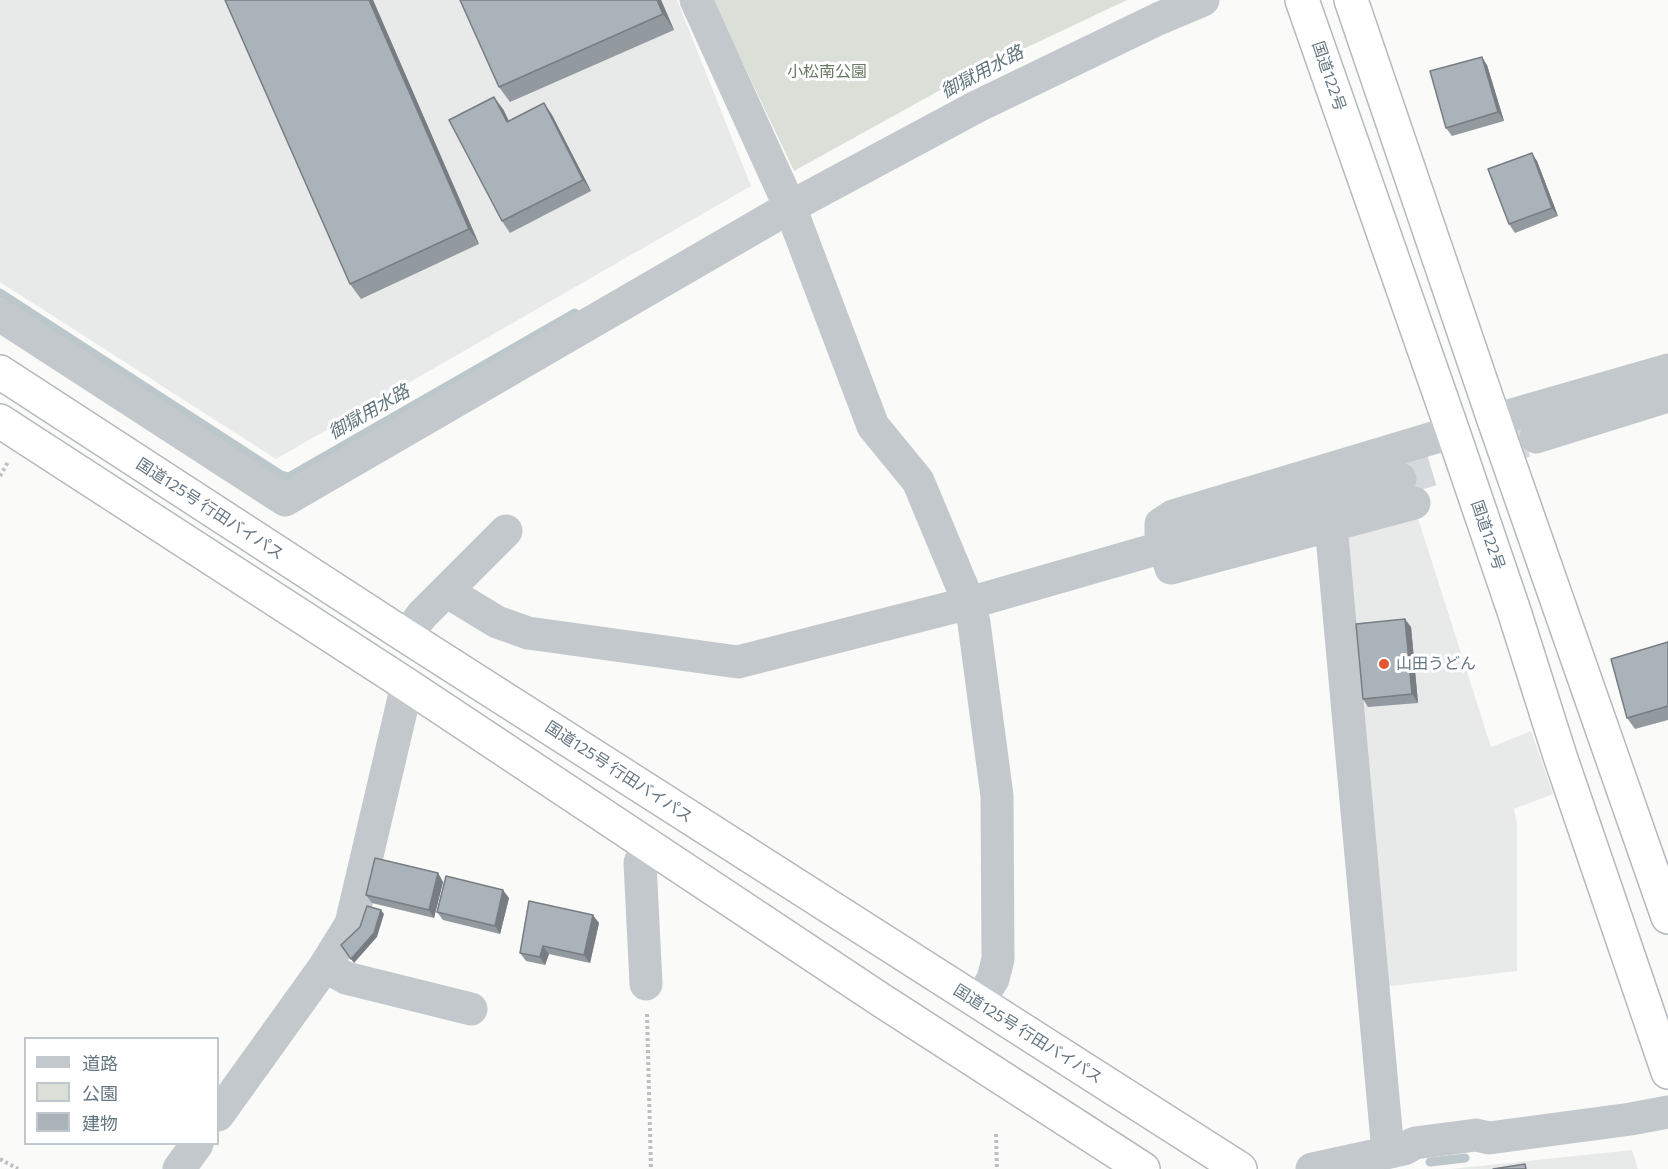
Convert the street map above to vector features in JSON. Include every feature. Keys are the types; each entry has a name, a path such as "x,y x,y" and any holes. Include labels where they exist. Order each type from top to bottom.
{"highway":[{"name":"国道122号","path":"1302,0 1453,432 1668,1072"},
{"path":"1351,0 1494,420 1668,917"},
{"name":"国道125号 行田バイパス","path":"0,372 406,636 1240,1169"},
{"path":"0,421 407,685 901,1013 1143,1169"}],"street":[{"path":"696,0 790,207 873,426 918,481 969,603 974,623 997,796 998,959 993,979 979,1002"},
{"path":"0,315 285,500 790,207 976,107 1158,19 1203,0"},
{"path":"1494,420 1668,369"},
{"path":"1536,437 1668,396"},
{"path":"446,591 497,622 528,633 738,663 969,603 1165,547 1407,491 1331,525 1171,568 1165,547 1161,534 1161,524 1173,516 1453,432"},
{"path":"1331,525 1388,1152"},
{"path":"406,636 422,615 506,531"},
{"path":"219,1114 326,966 351,924 407,685"},
{"path":"646,984 640,863 648,844"},
{"path":"326,966 346,978 471,1009"},
{"path":"1312,1169 1404,1149 1415,1143 1476,1135 1489,1138 1668,1112"},
{"path":"179,1169 196,1145"}],"path":[{"path":"646,984 651,1169"},
{"path":"996,1134 997,1169"},
{"path":"0,1159 18,1169"}],"shaded area":[{"path":"0,0 677,0 751,186 276,459 0,282"},
{"path":"1416,512 1491,747 1531,731 1553,794 1514,809 1517,824 1517,971 1383,987 1342,535"},
{"path":"1632,1150 1638,1169 1451,1169"}],"green space":[{"name":"小松南公園","path":"713,0 1127,0 962,78 794,171"}],"building":[{"path":"225,0 369,0 469,229 350,284"},
{"path":"460,0 657,0 663,14 499,87"},
{"path":"1482,57 1498,112 1446,128 1430,71"},
{"path":"494,97 507,122 544,103 583,180 502,221 449,120"},
{"path":"1532,153 1552,208 1509,224 1488,169"},
{"path":"1405,619 1412,694 1363,699 1356,624"},
{"path":"1668,642 1668,706 1627,718 1611,659"},
{"path":"375,858 438,873 429,910 366,895"},
{"path":"446,876 503,890 495,926 437,912"},
{"path":"529,901 593,915 584,955 543,946 540,957 520,953"},
{"path":"367,906 381,910 374,933 351,959 341,945 360,927"},
{"path":"1525,1164 1526,1169 1493,1169"}],"waterway":[{"name":"御獄用水路","path":"0,293 281,475 289,477 575,313"},
{"path":"1430,1162 1465,1158"}],"tunnel":[{"path":"1400,479 1531,439"}],"place":[{"name":"山田うどん","path":"1384,664"}]}
